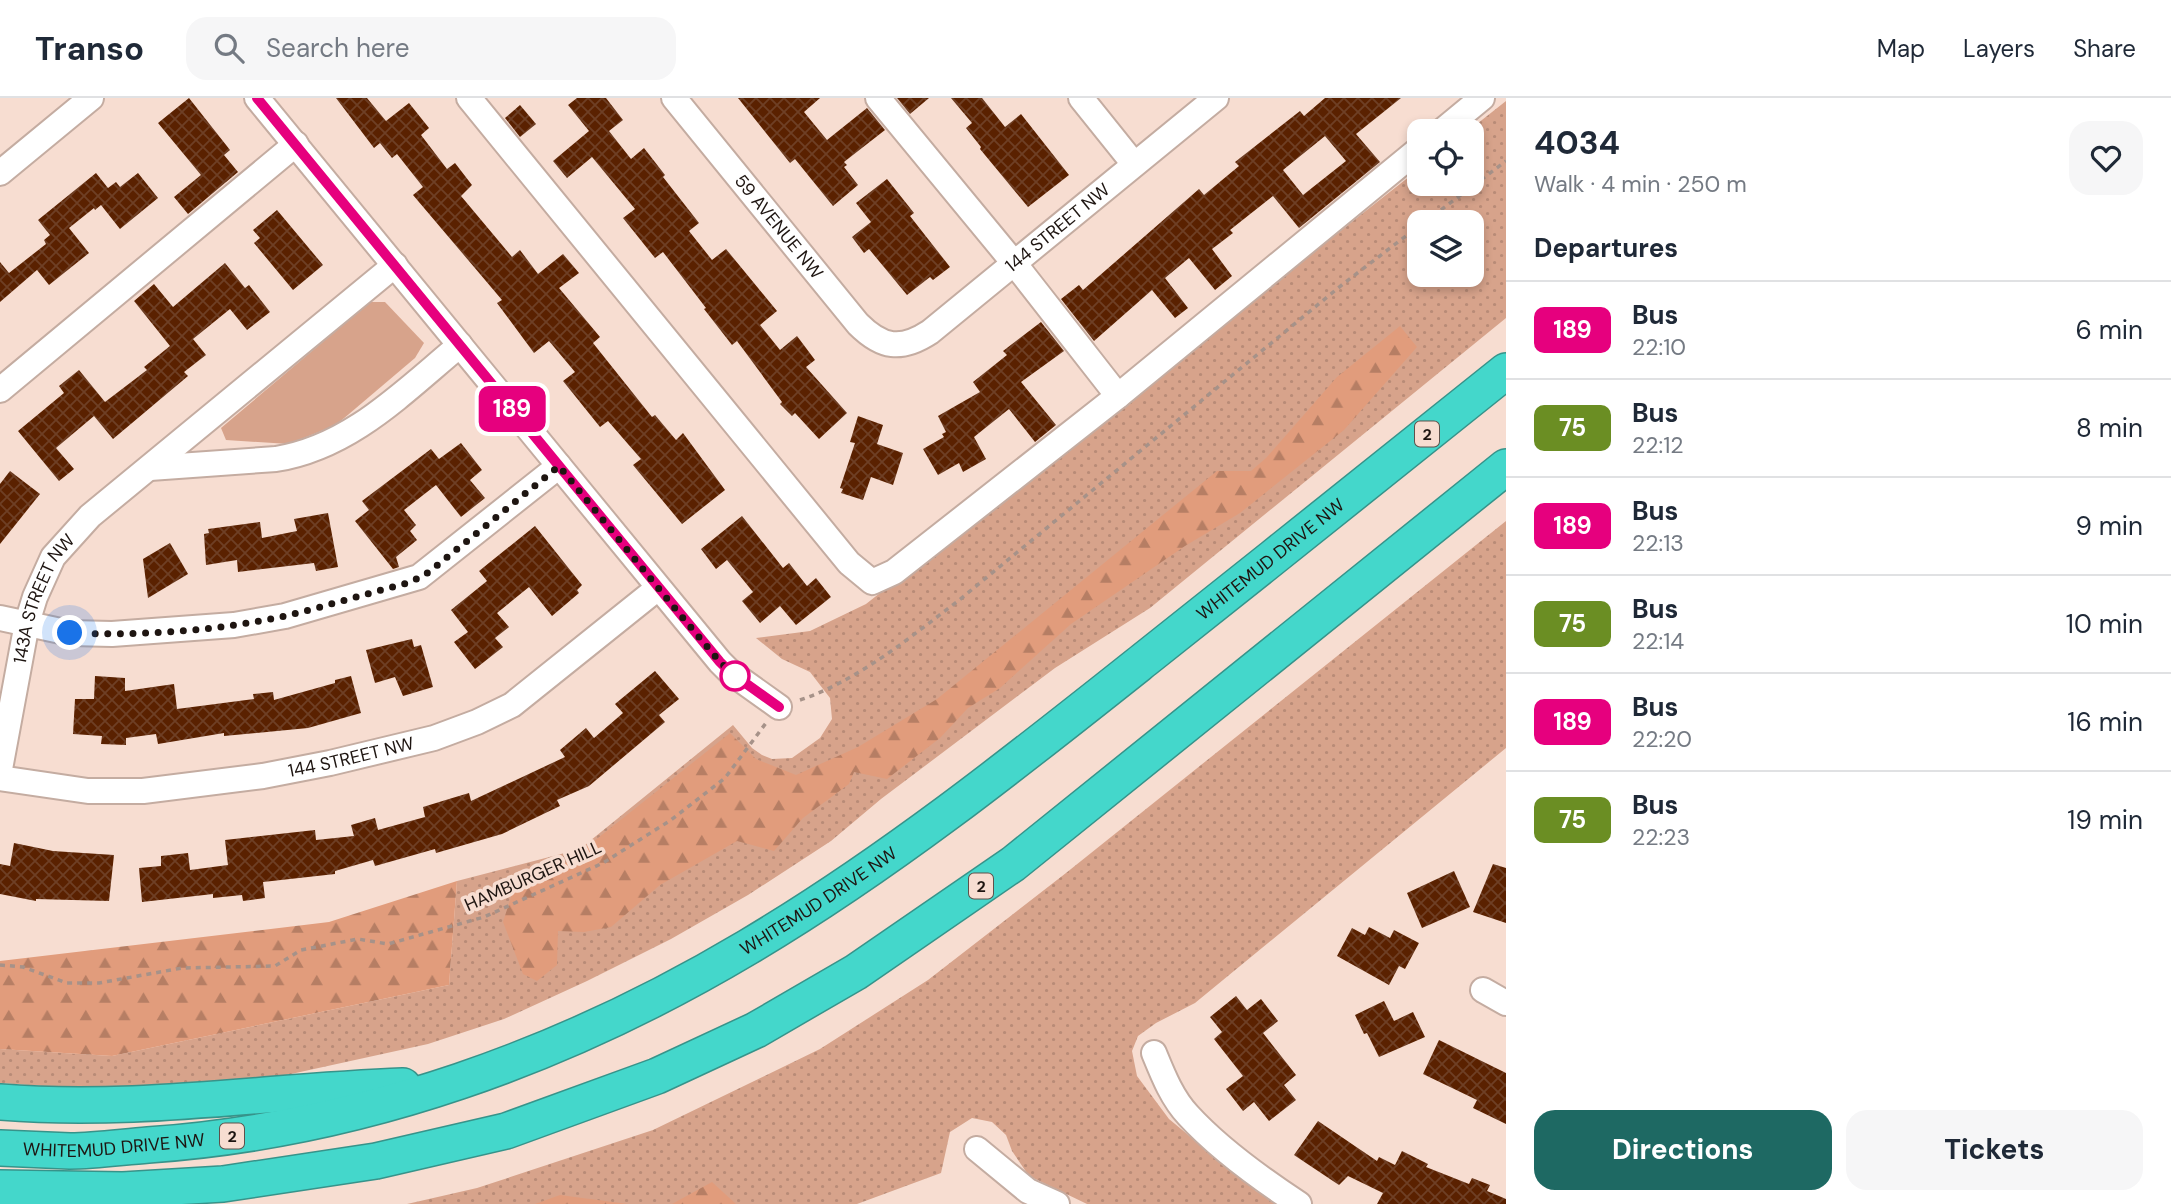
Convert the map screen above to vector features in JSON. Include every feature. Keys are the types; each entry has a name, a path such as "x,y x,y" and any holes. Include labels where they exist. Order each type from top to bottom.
{"highway":[{"path":"1349,497 1506,358"},
{"name":"WHITEMUD DRIVE NW","path":"0,1148 74,1151 191,1142 272,1130 357,1113 459,1083 521,1060 635,1008 749,947 926,828 1041,742 1506,372"},
{"name":"2","path":"0,1188 123,1190 223,1184 376,1161 506,1130 657,1076 756,1030 856,972 1013,864 1506,467"},
{"path":"0,1102 32,1105 130,1105 206,1101 327,1089 459,1083"},
{"path":"234,1204 376,1161"}],"street":[{"path":"0,173 91,98"},
{"path":"257,98 658,588 730,672 779,707"},
{"path":"469,98 849,563 872,582 894,572 1118,396 1407,159"},
{"name":"59 AVENUE NW","path":"674,98 858,324 880,341 893,345"},
{"path":"878,98 1014,263 1118,396"},
{"path":"1081,98 1134,164"},
{"name":"144 STREET NW","path":"893,345 907,344 919,339 1216,98"},
{"path":"1456,119 1482,98"},
{"path":"0,390 296,144"},
{"name":"143A STREET NW","path":"0,769 27,623 44,573 53,557 90,516 395,265"},
{"path":"150,468 276,459 296,456 328,445 366,422 460,345"},
{"path":"0,618 70,633 112,634 234,625 285,616 411,582 429,572 559,466"},
{"name":"144 STREET NW","path":"0,778 66,789 142,790 263,776 434,738 512,705 658,588"},
{"path":"1483,990 1506,1003"},
{"path":"1154,1053 1168,1086 1187,1115 1254,1172 1299,1204"},
{"path":"977,1149 1028,1191 1058,1204"}],"path":[{"path":"1441,210 1506,161"},
{"path":"779,707 827,691 896,648 958,601 1343,284 1407,235"},
{"name":"HAMBURGER HILL","path":"0,965 23,967 67,983 99,983 182,968 275,966 301,950 358,939 388,944 484,917 603,863 671,820 725,778 738,763 751,740 779,707"}],"shaded area":[{"path":"1506,101 1506,318 1150,608 1055,668 881,799 831,841 748,895 671,939 504,1019 428,1044 282,1076 142,1086 42,1086 0,1083 0,1049 112,1056 449,985 457,881 580,849 733,725 752,748 762,755 772,759 792,758 820,738 832,719 830,698 810,672 782,659 756,638 810,631 866,604 1407,178 1407,196 1484,196 1483,119"},
{"path":"370,302 385,302 424,343 415,358 336,425 289,444 226,440 221,428"},
{"path":"1506,521 1506,748 1195,1003 1156,1023 1138,1036 1132,1051 1137,1076 1169,1119 1256,1191 1277,1204 1087,1204 1029,1176 1012,1151 1006,1135 992,1122 972,1118 950,1132 941,1173 857,1204 407,1204 477,1188 653,1130 820,1049 928,980"}],"green space":[{"path":"1400,326 1417,347 1344,430 1240,513 1185,546 1071,624 1000,688 968,708 940,738 887,779 854,772 849,784 803,818 774,851 737,841 660,885 611,927 584,932 558,931 557,965 537,981 523,974 503,922 519,872 579,853 730,733 756,759 796,775 858,747 937,699 1217,471 1251,471 1266,458 1337,377"},
{"path":"457,881 449,985 112,1056 0,1049 0,961 329,922"},
{"path":"712,1182 736,1204 672,1204"},
{"path":"560,1195 628,1204 535,1204"}],"building":[{"path":"189,98 230,150 224,155 238,172 188,214 174,197 201,175 158,123"},
{"path":"336,98 367,98 386,121 409,103 429,128 421,135 447,169 455,163 472,185 461,196 512,257 520,250 538,274 563,254 579,273 559,288 600,337 593,343 652,417 655,415 676,440 683,433 725,490 682,524 633,465 641,459 608,421 600,427 563,381 575,372 549,341 534,353 497,303 502,300 413,195 423,187 397,154 392,158 380,143 374,148"},
{"path":"577,98 606,98 623,120 609,131 631,159 644,148 699,223 689,231 712,260 726,249 777,311 760,325 780,350 797,336 815,360 806,367 847,413 819,439 795,413 792,416 780,404 782,402 737,341 732,345 663,252 655,258 623,218 635,209 592,157 567,178 553,161 589,131 568,105"},
{"path":"738,98 820,98 804,112 827,140 867,108 885,130 844,162 847,165 844,167 858,185 833,206 795,159 790,163"},
{"path":"897,98 929,98 910,114"},
{"path":"951,98 982,98 1005,127 1021,114 1069,175 1028,207 980,149 966,128 972,123"},
{"path":"1325,98 1401,98 1356,134 1380,162 1299,228 1273,196 1230,230 1233,233 1212,249 1232,276 1215,290 1189,258 1165,278 1188,308 1175,318 1152,290 1094,341 1061,299 1079,285 1083,290 1199,189 1204,195 1239,166 1235,162 1300,111 1304,116","holes":["1325,136 1346,161 1303,195 1283,170"]},
{"path":"520,105 536,124 520,137 505,118"},
{"path":"96,173 108,188 116,182 120,187 138,173 158,198 120,229 101,205 95,210 94,208 69,228 89,253 49,285 37,270 0,302 0,262 9,273 46,244 44,240 50,235 38,220"},
{"path":"887,179 914,213 910,216 950,267 933,280 930,277 907,295 869,249 864,253 852,237 871,222 856,203"},
{"path":"277,210 323,265 293,290 254,243 260,238 253,230"},
{"path":"225,263 245,288 249,285 270,312 247,330 230,309 193,339 206,355 184,372 188,376 113,439 94,416 56,448 74,469 59,481 18,431 64,393 59,386 79,370 105,402 147,370 144,367 170,346 134,301 154,284 173,307"},
{"path":"1041,322 1064,351 1021,382 1056,425 1035,442 1009,409 974,437 986,459 963,472 959,463 938,475 923,449 944,437 942,434 946,432 938,416 980,392 973,382 1007,355 1003,351"},
{"path":"858,416 883,425 877,444 903,453 893,485 871,477 863,500 841,493 843,489 840,488 855,443 850,442"},
{"path":"461,443 482,470 470,480 485,498 461,517 436,485 404,510 416,525 410,531 417,540 396,557 399,567 393,569 355,521 369,510 362,501 431,449 439,459"},
{"path":"10,471 40,494 0,544 0,484"},
{"path":"328,513 338,567 316,571 314,563 238,572 237,560 206,565 204,534 209,533 208,529 260,522 262,538 297,531 294,519"},
{"path":"742,516 783,568 789,563 807,586 816,578 831,597 796,625 780,606 760,623 742,601 753,592 727,560 716,569 701,549"},
{"path":"535,526 582,585 577,590 579,593 552,616 529,587 497,613 509,627 495,638 503,647 475,669 454,642 468,632 451,610 487,581 479,571"},
{"path":"170,543 188,574 148,598 143,559"},
{"path":"412,639 414,647 421,645 433,687 403,696 395,677 375,683 366,650"},
{"path":"655,671 679,699 659,715 665,722 589,786 557,800 560,806 502,834 436,853 435,849 375,866 373,860 335,871 335,874 263,882 265,898 243,901 242,895 213,898 213,894 142,902 139,868 161,866 161,856 188,853 190,870 228,865 225,840 315,830 316,840 354,836 351,825 375,818 378,830 425,817 423,807 469,793 471,801 565,757 560,750 586,728 594,738 623,713 615,704"},
{"path":"95,676 125,678 125,691 174,684 177,709 254,699 253,694 273,692 274,700 351,676 361,713 308,728 224,736 224,733 158,744 156,734 126,738 126,745 101,744 102,736 73,734 75,699 94,699"},
{"path":"14,843 53,851 114,855 109,901 36,901 0,894 0,864 10,866"},
{"path":"1493,864 1506,868 1506,923 1473,912"},
{"path":"1454,871 1470,907 1422,928 1407,893"},
{"path":"1369,927 1390,938 1394,930 1419,943 1405,969 1399,966 1389,985 1337,956 1352,928 1365,935"},
{"path":"1236,996 1247,1010 1261,999 1278,1021 1263,1033 1296,1075 1284,1085 1296,1100 1269,1121 1254,1102 1243,1111 1226,1089 1243,1076 1214,1039 1222,1032 1210,1017"},
{"path":"1384,1001 1394,1021 1413,1012 1425,1037 1379,1057 1355,1015"},
{"path":"1439,1040 1506,1073 1506,1124 1473,1108 1477,1100 1423,1074"},
{"path":"1318,1121 1377,1161 1379,1157 1395,1165 1402,1151 1428,1164 1426,1167 1469,1184 1472,1178 1490,1185 1487,1191 1506,1199 1506,1204 1377,1204 1383,1193 1348,1176 1339,1185 1294,1155"}],"bus line":[{"name":"189","path":"257,98 720,662 779,707"}],"route":[{"path":"70,633 149,633 234,625 285,616 411,582 429,572 559,466 673,606 735,676"}]}
